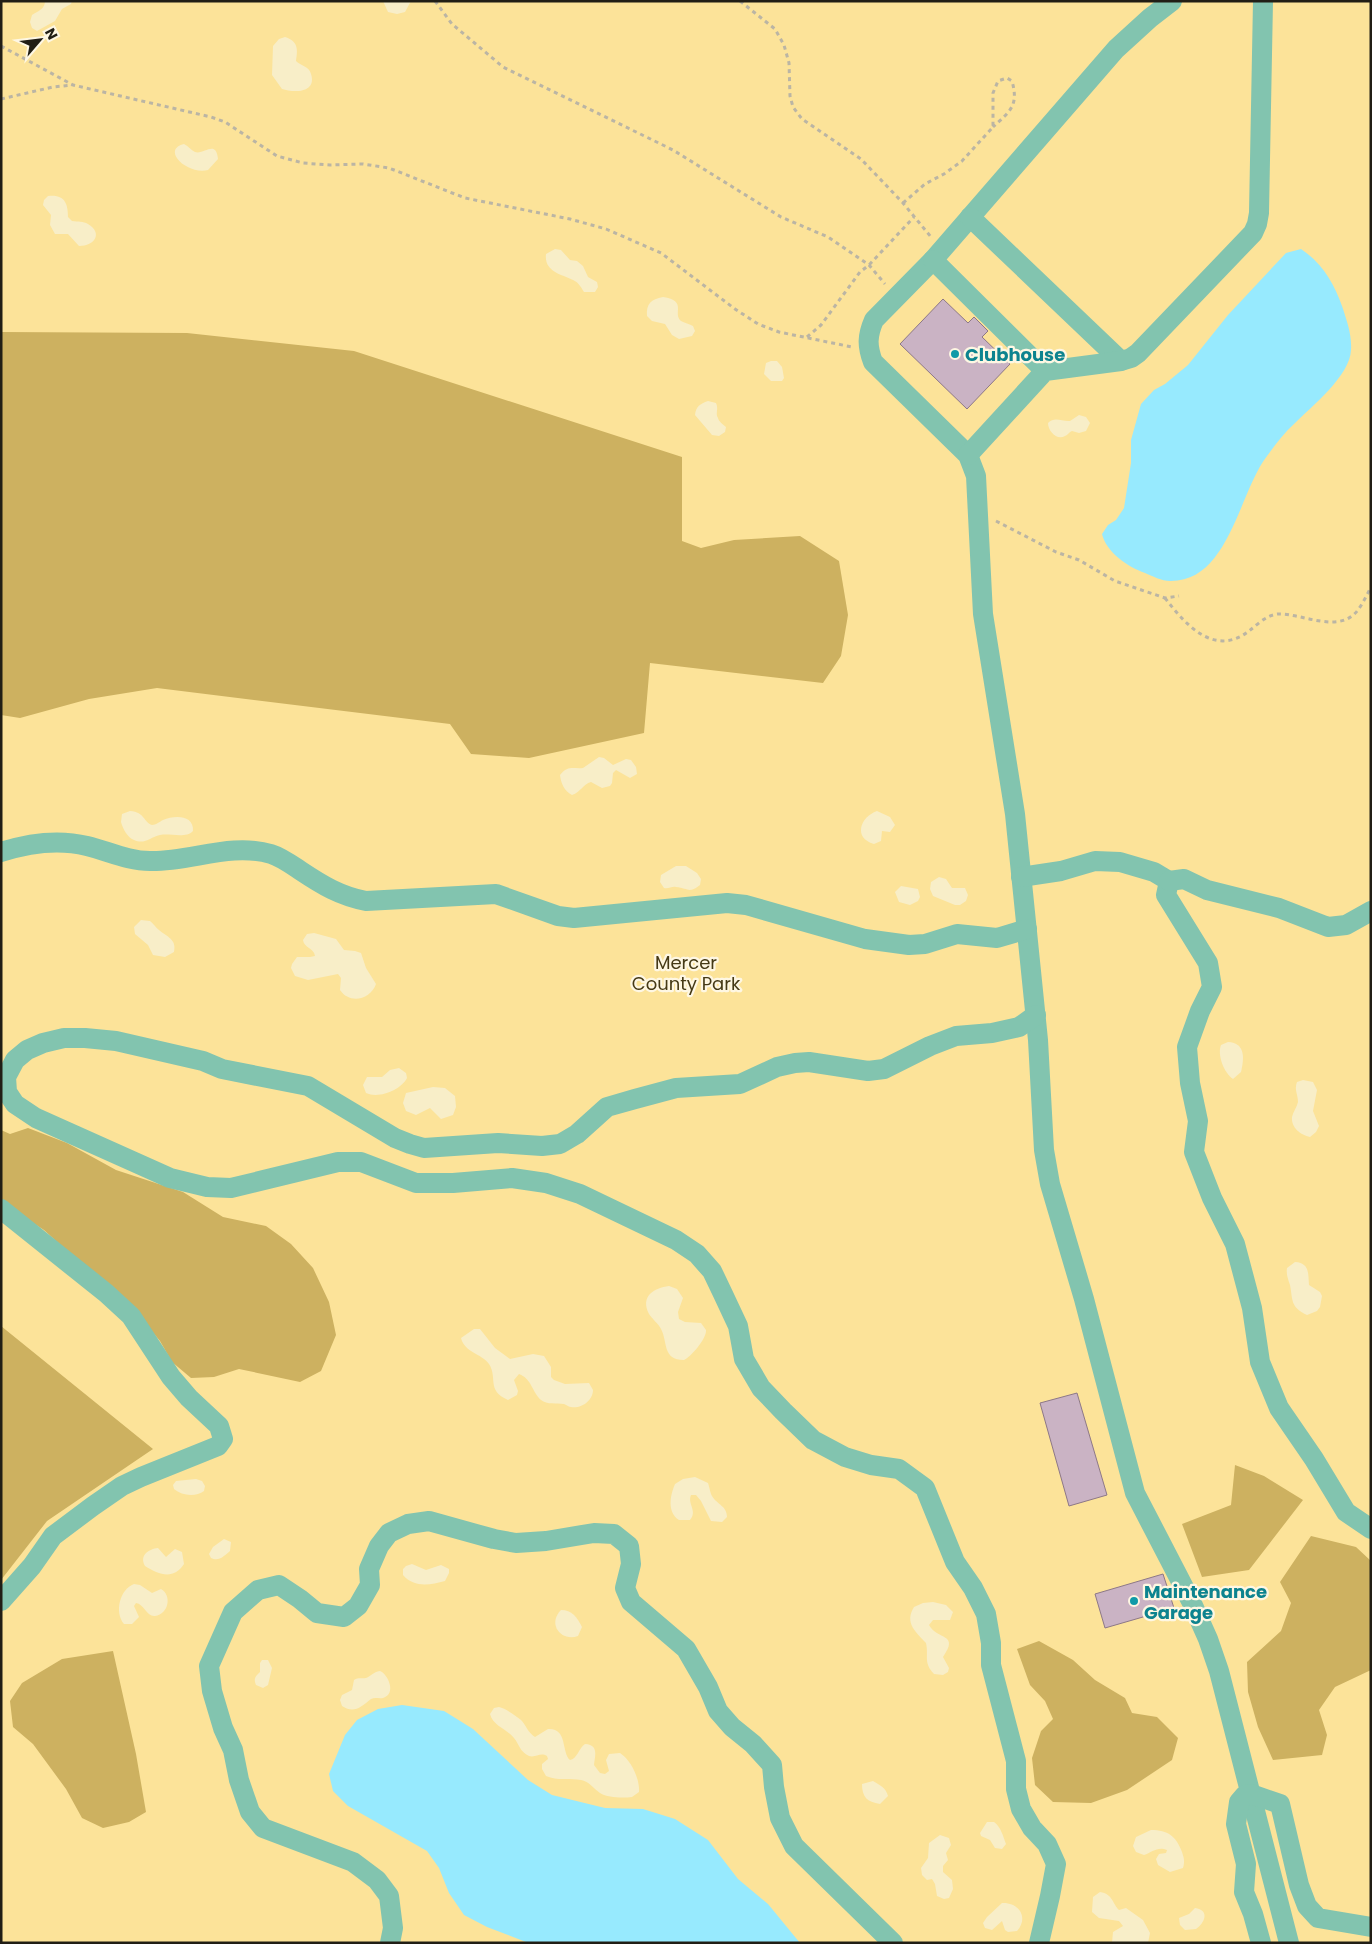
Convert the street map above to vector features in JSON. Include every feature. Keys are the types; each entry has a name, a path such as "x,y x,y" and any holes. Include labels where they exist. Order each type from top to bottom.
{"lane":[{"path":"1172,1 1116,49 937,255 874,320 868,335 868,350 873,362 968,455 976,476 983,614 1014,814 1036,1015 1044,1150 1050,1184 1084,1299 1135,1493 1208,1638 1219,1671 1288,1943"},
{"path":"968,455 1045,371 1121,360 1131,358 1138,353 1253,233 1259,213 1263,1"},
{"path":"970,217 1121,360"},
{"path":"937,255 1045,371"},
{"path":"1,852 36,844 62,841 133,860 151,861 191,857 223,850 250,851 272,854 345,897 366,901 496,894 558,916 574,918 727,904 746,904 865,939 909,945 925,944 957,934 997,938 1027,929"},
{"path":"1021,877 1061,871 1095,861 1120,862 1154,872 1169,881 1184,879 1207,890 1279,908 1328,927 1346,925 1371,912"},
{"path":"1169,881 1166,895 1208,963 1212,987 1200,1011 1187,1047 1190,1084 1198,1121 1194,1152 1212,1198 1235,1244 1252,1308 1260,1362 1279,1408 1314,1459 1346,1512 1371,1529"},
{"path":"1036,1015 1019,1027 992,1033 956,1036 930,1046 884,1069 868,1071 809,1062 795,1063 777,1067 740,1084 676,1088 607,1107 577,1134 560,1144 542,1146 498,1143 424,1148 388,1134 308,1086 222,1070 203,1061 100,1039 64,1038 43,1043 27,1050 15,1060 6,1077 7,1092 15,1104 36,1118 170,1178 207,1187 231,1188 338,1162 361,1162 416,1183 453,1183 512,1178 529,1180 546,1183 580,1194 676,1240 697,1254 712,1271 738,1326 744,1359 761,1388 783,1411 813,1440 845,1457 871,1465 899,1469 925,1488 955,1562 973,1588 986,1614 991,1643 991,1665 1016,1761 1016,1789 1020,1809 1032,1828 1047,1844 1056,1864 1039,1943"},
{"path":"1,1209 106,1293 131,1316 171,1377 189,1398 219,1426 223,1439 218,1446 122,1486 93,1506 53,1536 32,1566 1,1601"},
{"path":"390,1943 393,1928 389,1896 378,1880 353,1862 263,1828 250,1812 212,1691 209,1666 232,1612 258,1590 279,1585 317,1613 344,1617 358,1606 370,1585 369,1569 379,1546 390,1533 408,1524 429,1521 494,1539 516,1543 546,1541 594,1533 614,1534 629,1546 631,1564 626,1588 631,1602 686,1649 708,1687 718,1711 772,1765 780,1818 794,1846 893,1943"},
{"path":"1261,1943 1253,1914 1244,1892 1246,1864 1236,1824 1239,1802 1245,1795 1251,1794 1280,1804 1299,1885 1306,1906 1318,1918 1371,1927"}],"path":[{"path":"435,1 452,24 503,67 672,150 781,217 828,237 869,265 896,298"},
{"path":"740,1 775,29 784,45 789,63 790,96 793,107 802,118 861,159 914,217 937,255"},
{"path":"1,46 73,85 211,117 225,122 277,156 286,159 330,166 363,164 389,168 465,198 570,219 606,229 661,253 758,324 779,332 868,350"},
{"path":"903,204 925,184 944,174 962,161 992,127 1010,112 1014,103 1012,81 1007,78 998,81 993,93 994,111 992,127"},
{"path":"1,99 53,86 73,85"},
{"path":"806,337 821,325 860,272 869,265 914,217"},
{"path":"978,511 1056,552 1079,560 1115,581 1165,598 1179,596"},
{"path":"1165,598 1179,616 1195,631 1212,640 1230,640 1247,633 1260,621 1275,614 1293,614 1327,622 1344,620 1357,612 1371,587"}],"green space":[{"name":"Mercer County Park","path":"1,1 1371,1 1371,1943 1,1943"}],"shaded area":[{"path":"1,332 187,333 354,351 682,457 682,541 701,548 734,540 800,536 839,561 848,615 841,656 823,683 650,663 644,733 529,758 471,754 450,724 157,688 89,699 20,718 1,715"},
{"path":"28,1128 67,1143 116,1170 183,1192 223,1217 266,1226 291,1244 313,1268 329,1302 336,1335 321,1371 300,1382 239,1369 214,1377 191,1378 172,1362 160,1341 141,1318 44,1230 1,1201 1,1130 10,1134"},
{"path":"1,1326 153,1449 47,1521 1,1580"},
{"path":"1235,1465 1264,1476 1303,1500 1249,1570 1202,1577 1182,1524 1231,1505"},
{"path":"1311,1536 1356,1547 1371,1561 1371,1670 1335,1687 1319,1710 1327,1735 1322,1755 1273,1760 1258,1727 1248,1692 1247,1662 1281,1631 1291,1603 1280,1582"},
{"path":"1039,1641 1073,1660 1095,1680 1125,1698 1132,1713 1157,1717 1178,1738 1172,1760 1127,1790 1091,1803 1053,1802 1035,1785 1032,1758 1041,1731 1053,1719 1045,1701 1030,1685 1017,1649"},
{"path":"113,1651 136,1754 146,1812 129,1822 103,1828 82,1818 66,1789 33,1744 13,1727 10,1701 22,1683 62,1659"}],"sand":[{"path":"45,1 72,1 71,4 62,9 55,21 37,31 32,28 30,22 32,15 42,8"},
{"path":"383,1 411,1 405,12 397,14 388,12"},
{"path":"285,37 295,43 296,61 310,71 311,85 303,90 292,91 282,89 272,75 273,46 279,39"},
{"path":"184,144 195,152 209,149 215,150 218,159 208,170 192,169 179,161 176,156 175,151"},
{"path":"48,196 62,198 66,204 68,217 72,221 84,222 93,228 96,235 93,241 79,246 68,234 55,234 50,225 51,215 43,205 44,200"},
{"path":"555,249 561,250 570,260 577,261 583,266 588,277 597,282 598,287 595,292 584,292 576,282 550,269 546,260 546,254"},
{"path":"663,297 675,301 681,321 693,326 695,331 692,336 679,339 672,335 665,324 652,321 647,316 648,305 655,299"},
{"path":"777,361 782,367 784,378 782,381 771,381 764,374 766,363"},
{"path":"708,401 716,403 720,422 726,427 725,432 719,436 712,435 695,415 696,409"},
{"path":"1079,415 1086,417 1090,423 1086,431 1079,433 1072,431 1066,436 1059,437 1050,429 1048,423 1051,421 1070,421"},
{"path":"599,757 604,758 613,765 626,759 631,760 636,767 637,774 630,778 616,770 613,773 610,786 602,788 591,782 572,795 567,791 563,786 560,775 571,768 583,768"},
{"path":"130,811 139,813 152,825 168,818 178,817 187,819 193,831 186,835 160,835 141,842 127,835 121,822 122,814"},
{"path":"877,811 890,817 895,825 890,832 882,831 881,841 874,844 863,837 861,828 866,818"},
{"path":"676,866 686,866 697,873 701,879 700,885 691,890 675,887 664,888 660,882 661,875"},
{"path":"939,877 946,879 952,888 965,888 968,895 966,901 960,905 955,905 933,896 930,889 931,882"},
{"path":"901,886 918,889 920,897 918,901 910,905 899,902 895,892"},
{"path":"141,920 150,921 171,939 175,948 174,952 165,957 153,955 148,945 135,934 134,927"},
{"path":"314,933 336,939 344,950 361,953 366,968 376,984 370,993 360,998 349,998 340,990 341,978 338,974 308,980 295,976 291,968 297,957 315,956 303,940 307,934"},
{"path":"1228,1042 1238,1045 1243,1057 1241,1072 1233,1079 1224,1068 1220,1054 1221,1045"},
{"path":"399,1068 406,1073 407,1078 395,1090 377,1095 366,1093 363,1085 367,1077 382,1077 390,1070"},
{"path":"1303,1080 1313,1082 1317,1090 1313,1111 1319,1126 1310,1137 1303,1135 1297,1130 1292,1121 1298,1102 1296,1085 1297,1082"},
{"path":"433,1087 445,1088 455,1096 456,1107 453,1115 441,1119 430,1108 416,1115 406,1111 403,1103 406,1093"},
{"path":"1295,1262 1306,1267 1309,1285 1320,1292 1322,1296 1320,1307 1317,1311 1307,1315 1295,1306 1292,1299 1287,1268"},
{"path":"669,1286 677,1289 683,1298 678,1312 679,1319 685,1322 701,1323 706,1330 704,1338 698,1347 684,1360 672,1357 669,1354 661,1329 649,1314 647,1308 646,1302 650,1294 658,1289"},
{"path":"474,1329 480,1329 495,1348 510,1359 533,1354 544,1356 551,1367 551,1377 554,1380 565,1384 589,1383 593,1394 586,1403 579,1407 546,1403 538,1397 527,1379 519,1374 514,1380 518,1391 517,1395 508,1400 497,1392 491,1369 486,1360 463,1343 461,1338"},
{"path":"695,1477 708,1483 711,1494 725,1510 727,1517 722,1522 711,1521 696,1495 691,1495 690,1498 693,1514 690,1520 679,1520 675,1517 671,1508 671,1499 675,1484 683,1479"},
{"path":"196,1479 202,1481 205,1486 204,1491 201,1493 185,1494 174,1489 173,1485 176,1481"},
{"path":"224,1539 231,1542 230,1551 219,1559 211,1558 209,1554 213,1547"},
{"path":"158,1548 166,1557 175,1549 182,1552 184,1564 180,1569 171,1574 161,1574 145,1566 143,1559 146,1553"},
{"path":"412,1564 426,1570 441,1565 449,1569 449,1573 445,1581 434,1584 417,1584 403,1575 403,1569"},
{"path":"134,1584 140,1585 152,1593 161,1589 167,1595 166,1608 160,1615 152,1616 136,1603 134,1606 139,1617 132,1624 124,1624 119,1613 120,1601 125,1591"},
{"path":"933,1602 946,1605 953,1612 950,1620 933,1620 929,1625 948,1640 948,1649 943,1657 949,1668 948,1672 943,1675 934,1674 931,1670 927,1663 926,1643 912,1627 910,1618 914,1607 923,1603"},
{"path":"561,1610 571,1613 578,1620 582,1627 578,1636 566,1636 558,1630 555,1621"},
{"path":"262,1660 268,1660 272,1668 268,1685 263,1688 256,1685 255,1681 256,1676 260,1672"},
{"path":"380,1671 386,1676 390,1684 390,1693 387,1696 371,1699 361,1707 354,1709 342,1706 340,1700 342,1695 352,1690 354,1680 366,1678"},
{"path":"499,1707 521,1720 535,1737 548,1729 559,1732 570,1760 574,1758 585,1744 592,1746 595,1751 594,1765 600,1773 605,1774 609,1771 606,1760 609,1754 620,1753 628,1760 634,1770 639,1792 632,1797 611,1797 603,1795 584,1781 546,1776 542,1769 542,1764 548,1759 547,1756 529,1756 511,1735 494,1722 490,1714 494,1708"},
{"path":"873,1781 884,1789 888,1796 880,1804 872,1802 864,1796 862,1784"},
{"path":"987,1822 994,1822 1000,1829 1006,1844 1002,1849 995,1848 990,1840 981,1836 980,1833"},
{"path":"1151,1830 1162,1831 1174,1838 1183,1854 1183,1868 1170,1872 1158,1865 1156,1859 1159,1854 1166,1853 1167,1850 1158,1849 1144,1855 1136,1852 1133,1846 1136,1837"},
{"path":"940,1835 949,1838 951,1845 946,1853 948,1860 943,1866 943,1872 952,1880 953,1889 949,1898 944,1899 937,1896 935,1884 932,1879 927,1880 922,1875 921,1868 928,1858 929,1843"},
{"path":"1100,1892 1110,1897 1119,1910 1126,1908 1143,1920 1150,1933 1148,1943 1112,1943 1113,1932 1123,1926 1119,1921 1099,1918 1092,1912 1093,1897"},
{"path":"1002,1903 1013,1905 1020,1912 1022,1921 1017,1931 1008,1932 1005,1930 1002,1921 992,1930 985,1928 983,1923 987,1917"},
{"path":"1195,1908 1203,1911 1204,1920 1196,1929 1185,1930 1180,1925 1179,1918 1189,1914"}],"water":[{"path":"1301,249 1321,267 1335,289 1342,306 1351,339 1349,360 1344,370 1319,400 1276,443 1257,472 1230,532 1219,551 1206,567 1190,577 1170,581 1157,578 1132,567 1113,553 1104,541 1102,534 1108,525 1116,520 1124,508 1131,463 1131,440 1141,404 1154,390 1165,384 1188,365 1228,315 1286,253"},
{"path":"402,1705 444,1711 473,1729 528,1780 552,1795 605,1808 643,1809 675,1819 708,1840 738,1879 768,1904 800,1943 526,1942 487,1927 464,1915 449,1893 439,1868 427,1851 348,1806 333,1791 329,1774 345,1735 357,1720 378,1709"}],"building":[{"name":"Clubhouse","path":"943,299 968,323 974,317 988,331 982,337 1010,364 967,409 900,344"},
{"path":"1077,1393 1107,1495 1069,1506 1040,1403"},
{"name":"Maintenance Garage","path":"1163,1574 1174,1608 1105,1628 1095,1594"}],"place":[{"name":"Clubhouse","path":"955,354"},
{"name":"Maintenance Garage","path":"1134,1601"}]}
